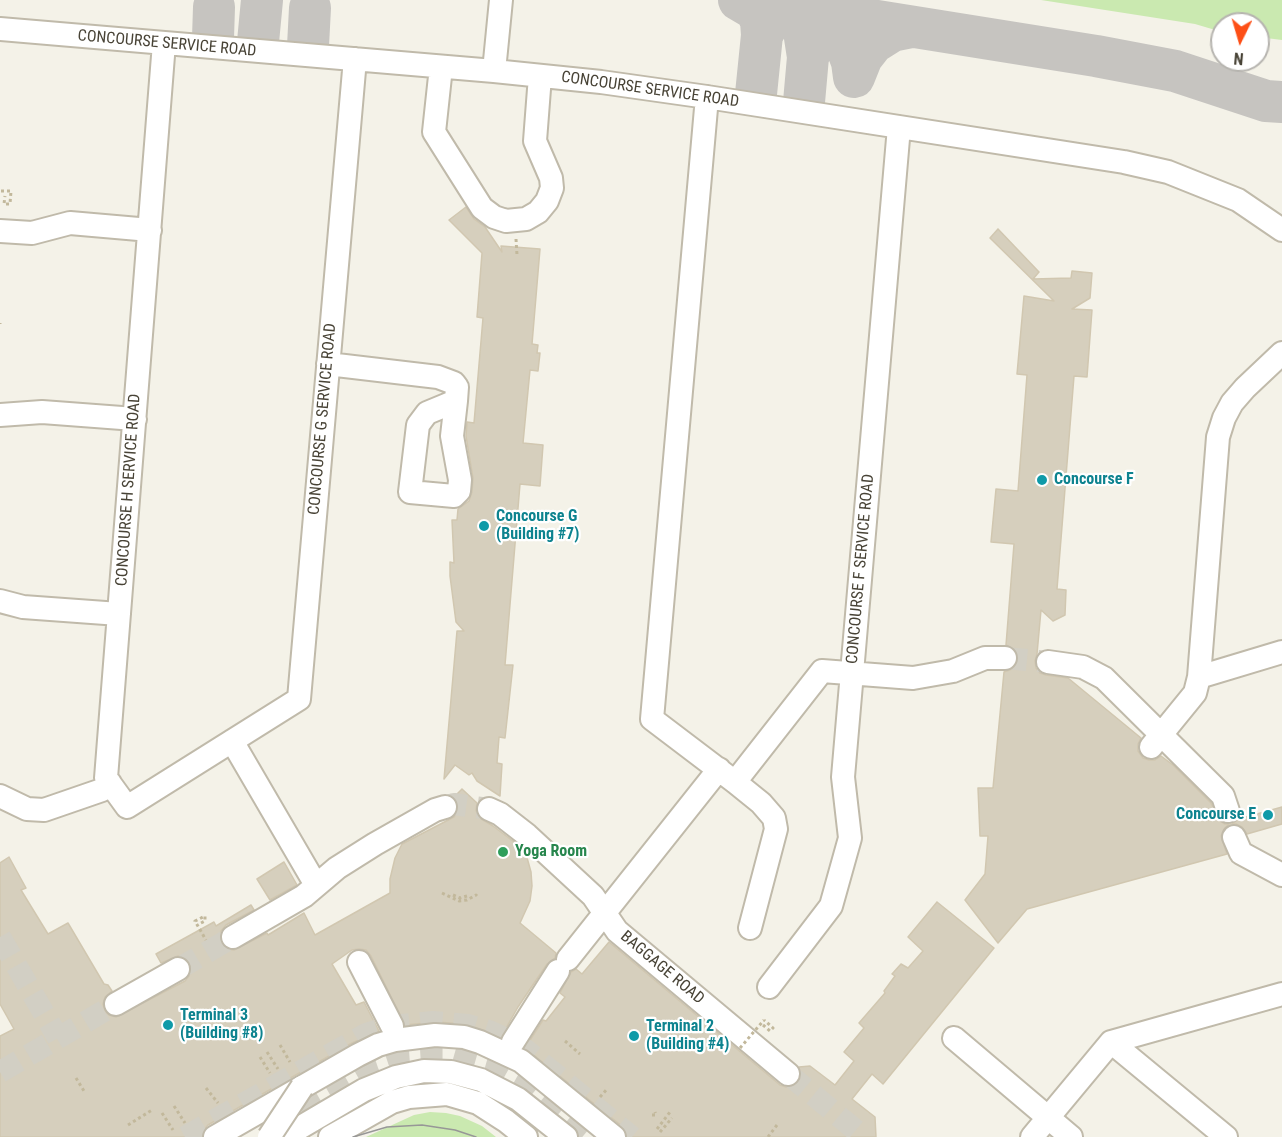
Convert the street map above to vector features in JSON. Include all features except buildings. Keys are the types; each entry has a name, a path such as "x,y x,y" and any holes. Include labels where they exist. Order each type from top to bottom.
{"street":[{"path":"494,71 501,0"},
{"name":"CONCOURSE SERVICE ROAD","path":"0,29 540,76 707,97 1124,162 1168,172 1238,200 1282,230"},
{"name":"CONCOURSE H SERVICE ROAD","path":"110,783 106,778 164,43"},
{"name":"CONCOURSE G SERVICE ROAD","path":"232,741 299,699 355,59"},
{"path":"441,67 434,132 482,208 494,217 506,221 525,219 538,212 547,201 552,188 551,178 535,141 540,76"},
{"path":"707,97 652,719 761,803 774,818 776,829 750,928"},
{"name":"CONCOURSE F SERVICE ROAD","path":"769,987 831,906 850,838 843,777 899,128"},
{"path":"0,231 32,233 70,223 150,230"},
{"path":"1156,741 1195,693 1199,677 1218,437 1224,418 1232,403 1282,353"},
{"path":"328,364 438,377 454,383 457,387 456,401"},
{"path":"0,415 42,412 135,419"},
{"path":"0,602 23,607 119,614"},
{"path":"1199,677 1282,652"},
{"path":"513,1042 563,965 604,912 822,671 913,678 953,671 985,658 1005,658"},
{"path":"1048,662 1083,667 1104,678 1156,741 1223,796 1228,812"},
{"path":"0,796 27,809 44,810 102,790 110,783 127,807 232,741 316,885"},
{"path":"233,938 304,896 337,868 375,844 444,807"},
{"name":"BAGGAGE ROAD","path":"489,809 500,814 527,835 593,896 617,931 788,1074"},
{"path":"1234,837 1241,853 1282,875"},
{"path":"359,962 392,1026"},
{"path":"116,1004 178,969"},
{"path":"1032,1137 1111,1042 1282,994"},
{"path":"215,1137 378,1045 417,1037 452,1036 464,1037 497,1048 521,1061 562,1092 614,1137"},
{"path":"954,1038 1071,1137"},
{"path":"1111,1042 1227,1137"},
{"path":"284,1137 364,1090 396,1077 433,1071 451,1072 482,1080 518,1099 566,1137"},
{"path":"269,1137 302,1087"},
{"path":"562,1092 587,1137"},
{"path":"330,1137 392,1102 409,1096 447,1094 478,1103 526,1137"}],"path":[{"path":"1,191 11,191 10,204 4,204 4,196"},
{"path":"442,893 467,900 477,896"},
{"path":"453,895 460,899"},
{"path":"460,899 467,896"},
{"path":"201,923 205,921 205,916 195,921 206,940"},
{"path":"740,1048 763,1022"},
{"path":"565,1041 580,1054"},
{"path":"280,1045 290,1062"},
{"path":"267,1052 278,1070"},
{"path":"260,1057 270,1073"},
{"path":"76,1078 84,1091"},
{"path":"206,1088 218,1103"},
{"path":"600,1097 608,1088"},
{"path":"174,1106 185,1123"},
{"path":"128,1125 152,1110"},
{"path":"657,1129 670,1112"},
{"path":"162,1113 172,1130"},
{"path":"660,1132 672,1119"},
{"path":"768,1137 777,1125"}],"green space":[{"path":"1041,0 1282,0 1282,40 1270,38 1270,12 1210,12 1210,28 1195,24"},
{"path":"430,1112 460,1116 482,1126 496,1137 366,1137 414,1115"}],"taxiway":[{"path":"258,42 262,0"},
{"path":"739,0 756,10 761,21 762,35 769,22 784,10 796,8 818,15 829,23 846,46 852,62 854,77 862,57 873,43 892,31 912,27"},
{"path":"746,0 1096,56 1175,71 1266,101 1282,102"},
{"path":"773,4 794,16 804,31 808,57 819,32 836,19 853,16"},
{"path":"213,38 214,7"},
{"path":"308,46 310,8"},
{"path":"756,94 762,35"},
{"path":"804,102 808,57"}],"tunnel":[{"path":"1005,658 1048,662"},
{"path":"445,807 454,804 489,809"},
{"path":"0,937 58,1038"},
{"path":"178,969 233,937"},
{"path":"0,1072 116,1004"},
{"path":"185,1137 366,1034 392,1026 433,1022 468,1025 489,1031 513,1042 526,1050 632,1137"},
{"path":"273,1128 378,1068 405,1059 452,1057 494,1069 522,1085 585,1137"},
{"path":"788,1074 864,1137"}],"tram line":[{"path":"353,1137 387,1127 422,1125 455,1130 476,1137"}],"place":[{"name":"Concourse F","path":"1042,480"},
{"name":"Concourse G (Building #7)","path":"484,526"},
{"name":"Concourse E","path":"1268,815"},
{"name":"Yoga Room","path":"503,852"},
{"name":"Terminal 3 (Building #8)","path":"168,1025"},
{"name":"Terminal 2 (Building #4)","path":"634,1036"}]}
